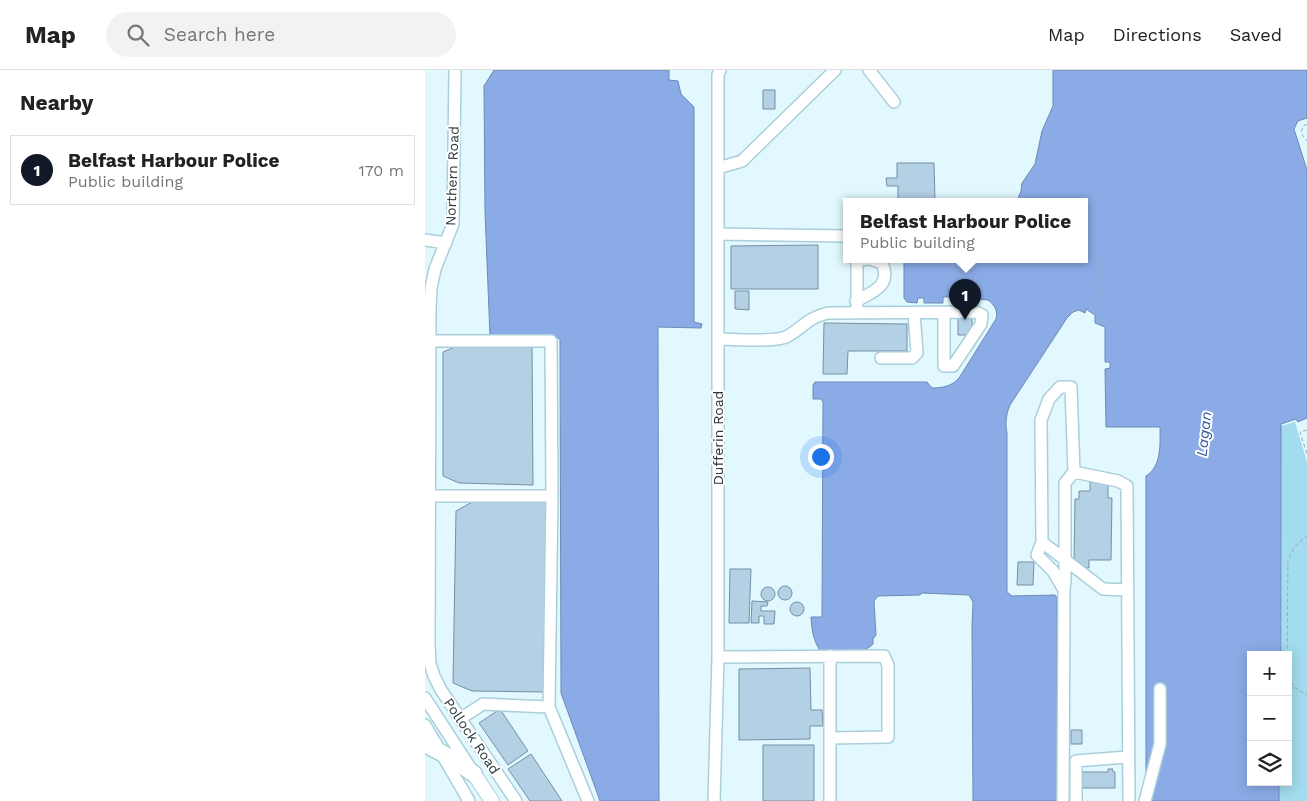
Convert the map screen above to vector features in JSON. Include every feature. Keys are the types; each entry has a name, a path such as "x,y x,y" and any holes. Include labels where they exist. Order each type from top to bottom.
{"highway":[{"path":"432,748 453,759 474,774"}],"main road":[{"path":"474,774 492,801"}],"street":[{"name":"Northern Road","path":"427,580 430,496 430,340 428,298 435,269 453,224 455,70"},
{"path":"718,168 743,161 835,70"},
{"path":"869,70 894,102"},
{"name":"Dufferin Road","path":"714,801 717,657 719,73"},
{"path":"718,234 843,236"},
{"path":"425,240 446,243"},
{"path":"856,301 857,313"},
{"path":"718,339 787,337 815,316 829,313 944,314 976,312 982,314 981,324 953,366 944,366 944,314"},
{"path":"881,358 912,358 917,353 914,314"},
{"path":"430,340 551,341 552,496 549,707 588,801"},
{"path":"1063,590 1053,571 1037,555 1042,542 1041,420 1049,399 1060,387 1071,387 1074,472 1065,483 1063,801"},
{"path":"1074,472 1118,480 1127,486 1127,757 1129,801"},
{"path":"430,496 552,496"},
{"path":"1042,542 1103,589 1127,590"},
{"name":"Pollock Road","path":"427,580 430,663 434,676 460,719 516,801"},
{"path":"830,656 830,801"},
{"path":"717,657 884,656 888,665 888,737 829,738"},
{"path":"1145,801 1160,744 1160,689"},
{"path":"425,698 429,711 474,774"},
{"path":"460,719 483,704 549,707"},
{"path":"425,725 432,748 469,801"},
{"path":"1076,801 1075,761 1127,757"}],"path":[{"path":"1307,124 1303,126 1301,133 1307,141"},
{"path":"1099,255 1100,326"},
{"path":"1100,295 1107,296"},
{"path":"1307,430 1300,432 1307,454"},
{"path":"1287,651 1289,560 1295,546 1307,536"},
{"path":"1292,683 1294,687 1307,695"}],"shaded area":[{"path":"1295,422 1307,462 1307,801 1279,801 1279,786 1292,786 1292,651 1282,651 1281,426"}],"water":[{"path":"494,70 669,70 669,80 678,81 681,94 694,107 694,322 702,324 701,328 658,327 659,801 600,801 561,693 560,339 556,337 490,336 485,212 484,86"},
{"name":"Lagan","path":"1053,70 1307,70 1307,118 1298,121 1294,129 1307,170 1307,418 1298,422 1296,419 1281,424 1281,651 1247,651 1247,786 1279,786 1279,801 1146,801 1146,476 1155,467 1159,454 1160,427 1106,427 1105,369 1110,368 1110,362 1105,362 1105,327 1095,323 1095,315 1086,309 1085,313 1079,310 1073,312 1067,318 1010,405 1006,422 1007,592 1012,596 1055,595 1057,598 1057,801 973,801 973,602 969,595 922,593 920,595 878,596 874,601 876,635 873,639 873,644 863,650 849,652 821,652 818,648 812,631 811,617 822,617 823,402 821,399 813,399 813,385 815,382 927,382 932,388 936,388 950,385 959,378 996,319 997,313 995,308 988,300 974,299 974,296 943,297 943,303 924,303 924,298 918,298 917,303 907,302 904,298 904,263 1088,263 1088,198 1018,198 1022,183 1035,164 1042,131 1053,106"}],"building":[{"path":"763,90 775,90 775,109 763,109"},
{"path":"897,163 934,163 935,198 898,198 898,186 887,186 886,178 897,178"},
{"path":"818,245 818,289 731,289 731,246"},
{"path":"735,291 749,291 749,310 735,309"},
{"path":"958,315 972,315 972,335 958,335"},
{"path":"824,323 907,324 907,351 848,351 847,374 823,374"},
{"path":"460,345 532,345 533,485 459,483 443,476 443,352"},
{"path":"1090,481 1108,481 1108,498 1112,498 1111,560 1089,560 1089,568 1079,568 1079,562 1074,562 1075,499 1079,499 1079,491 1090,491"},
{"path":"474,501 547,502 544,692 472,691 453,683 456,511"},
{"path":"1018,562 1034,562 1033,585 1017,585"},
{"path":"730,569 751,569 749,623 729,623"},
{"path":"785,586 790,588 792,593 790,598 785,600 780,598 778,593 780,588"},
{"path":"768,587 773,589 775,594 773,599 768,601 763,599 761,594 763,589"},
{"path":"752,601 768,602 767,606 761,606 761,611 775,611 774,624 764,624 764,616 759,616 759,623 751,623"},
{"path":"797,602 802,604 804,609 802,614 797,616 792,614 790,609 792,604"},
{"path":"810,668 811,710 822,710 823,726 810,726 810,739 739,740 739,669"},
{"path":"500,709 528,751 508,765 479,723"},
{"path":"1071,730 1082,730 1082,744 1071,744"},
{"path":"763,745 814,745 814,801 763,801"},
{"path":"531,754 562,801 530,801 508,769"},
{"path":"1108,769 1113,769 1112,771 1115,772 1115,788 1079,788 1079,772 1108,772"}],"place":[{"name":"Belfast Harbour Police","path":"965,320"}]}
